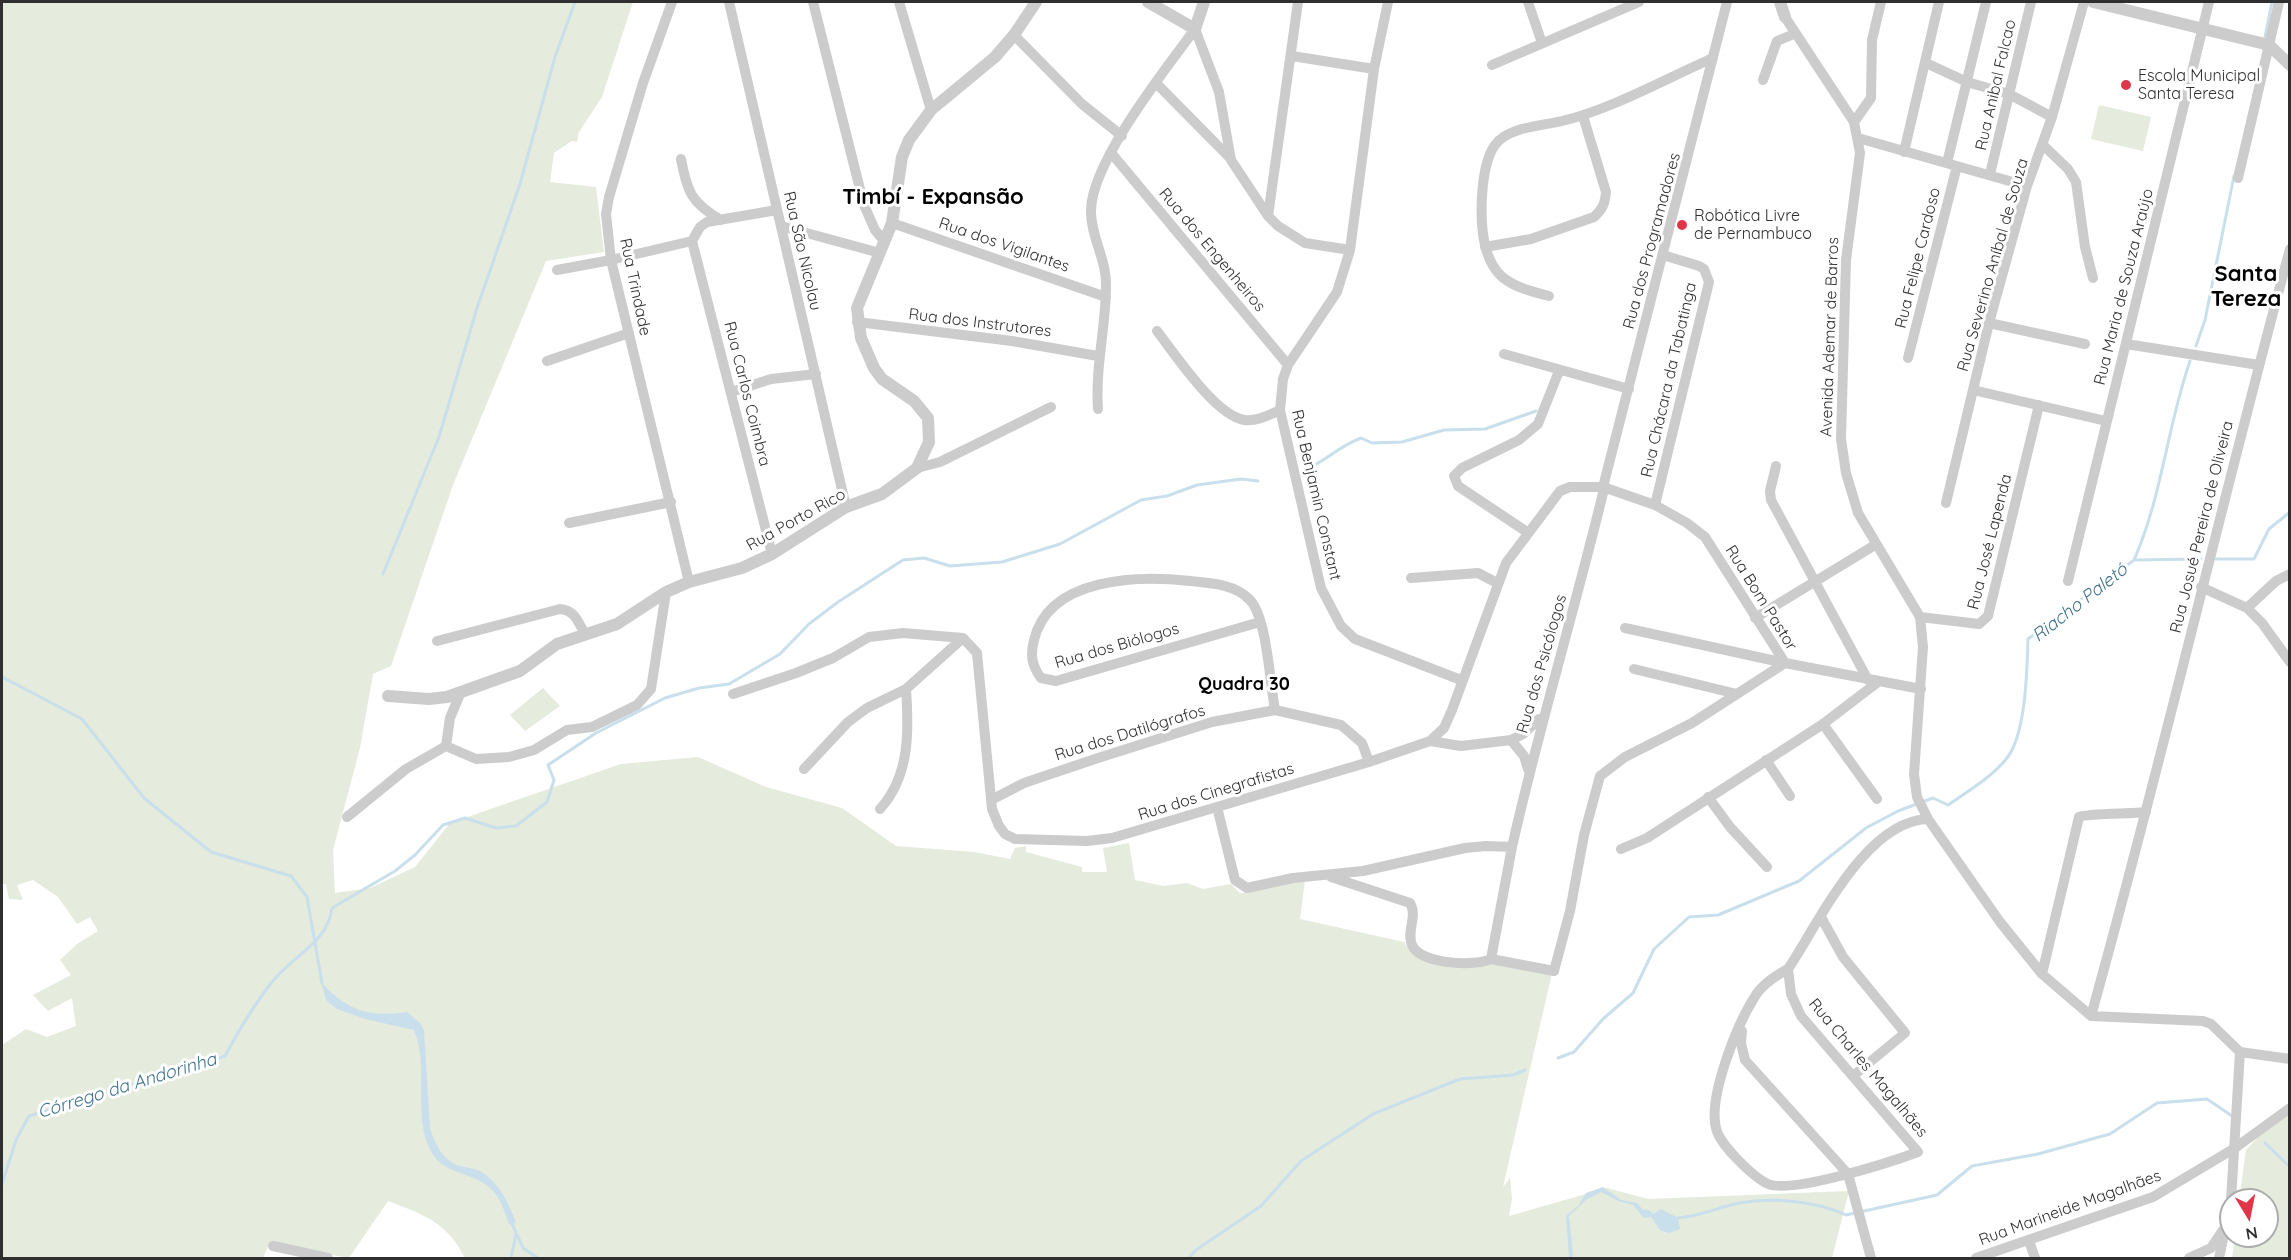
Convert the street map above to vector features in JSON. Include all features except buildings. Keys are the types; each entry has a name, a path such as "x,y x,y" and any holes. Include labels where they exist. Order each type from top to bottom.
{"street":[{"name":"Rua Trindade","path":"672,2 643,83 606,214 611,260 689,582"},
{"name":"Rua São Nicolau","path":"729,2 846,507"},
{"path":"813,2 864,205 882,247"},
{"path":"899,2 932,110"},
{"name":"Rua Porto Rico","path":"917,468 929,442 928,418 915,401 882,379 866,356 857,322 856,308 892,223 902,157 909,140 932,110 973,78 1014,35 1036,2"},
{"path":"1148,2 1195,29 1219,92 1231,159"},
{"path":"1098,409 1098,356 1106,297 1105,268 1091,211 1101,176 1112,154 1156,83 1195,29 1204,2"},
{"path":"1268,216 1298,2"},
{"name":"Rua Benjamin Constant","path":"1388,2 1374,69 1350,250 1337,292 1288,365 1283,379 1280,410 1322,588 1341,626 1355,639 1461,680"},
{"path":"1528,2 1542,43"},
{"path":"1492,65 1618,5 1639,2"},
{"name":"Rua dos Programadores","path":"1604,488 1727,2"},
{"path":"1779,2 1794,34 1854,122 1871,98 1872,40 1881,2"},
{"path":"1785,17 1789,2"},
{"path":"1904,152 1939,2"},
{"name":"Rua Felipe Cardoso","path":"1908,358 1986,2"},
{"name":"Rua Anibal Falcao","path":"1990,174 2031,2"},
{"name":"Rua Severino Aníbal de Souza","path":"1946,503 1989,323 2027,186 2052,117 2084,2"},
{"path":"2100,2 2269,45 2289,65"},
{"name":"Rua Maria de Souza Araújo","path":"2068,581 2126,344 2141,271 2163,195 2209,2"},
{"path":"2238,178 2279,2"},
{"path":"1763,80 1777,41 1794,34"},
{"path":"1014,35 1082,104 1122,136"},
{"path":"1292,56 1374,69"},
{"path":"1549,296 1518,288 1505,280 1489,263 1482,227 1484,184 1489,155 1495,144 1502,136 1512,132 1583,116 1713,58"},
{"path":"1926,63 1967,82 2009,94 2052,117"},
{"path":"1156,83 1231,159 1268,216 1284,231 1305,243 1350,250"},
{"path":"1485,247 1531,239 1594,217 1605,203 1606,192 1583,116"},
{"name":"Avenida Ademar de Barros","path":"1854,122 1858,138 1859,172 1849,225 1846,260 1841,439 1846,473 1858,513 1920,617 1923,647 1914,774 1919,801 1928,819"},
{"path":"1858,138 2027,186"},
{"path":"2043,145 2068,169 2076,182 2085,247 2093,278"},
{"name":"Rua dos Engenheiros","path":"1112,154 1288,365"},
{"path":"681,159 686,185 693,200 721,220"},
{"path":"557,270 692,241 700,227 706,222 777,210"},
{"name":"Rua dos Vigilantes","path":"892,223 1106,297"},
{"path":"781,226 882,247"},
{"name":"Rua Carlos Coimbra","path":"692,241 772,554"},
{"name":"Rua Josué Pereira de Oliveira","path":"2091,1016 2146,812 2201,586 2288,263 2289,249"},
{"name":"Rua Chácara da Tabatinga","path":"1655,505 1709,282 1704,269 1699,266 1663,255"},
{"name":"Rua dos Instrutores","path":"857,322 1012,341 1098,356"},
{"path":"1989,323 2085,344"},
{"path":"1157,331 1202,387 1232,415 1244,420 1256,420 1280,410"},
{"path":"547,361 629,333"},
{"path":"2126,344 2259,365"},
{"path":"1504,354 1559,371 1629,388"},
{"path":"1527,532 1458,486 1454,476 1462,468 1519,440 1538,424 1559,371"},
{"path":"731,392 771,379 816,374"},
{"path":"1973,390 2106,421"},
{"name":"Rua José Lapenda","path":"1920,617 1978,624 1988,616 2039,405"},
{"name":"Rua Porto Rico","path":"388,696 429,699 460,694 520,671 557,644 617,624 666,592 689,582 742,567 772,554 846,507 882,495 917,468 940,462 1051,407"},
{"path":"1776,466 1770,491 1771,500 1873,681"},
{"path":"1430,741 1444,728 1506,563 1527,532 1560,491 1576,486 1604,488 1655,505"},
{"name":"Rua dos Psicólogos","path":"1491,959 1529,771 1604,488"},
{"path":"569,523 671,502"},
{"name":"Rua Bom Pastor","path":"1491,959 1554,971 1570,911 1584,835 1600,776 1625,757 1670,736 1785,663 1705,537 1681,519 1655,505"},
{"path":"1755,618 1875,545"},
{"path":"1411,578 1478,573 1497,584"},
{"path":"2247,608 2276,581 2289,574"},
{"name":"Rua dos Biólogos","path":"1260,622 1056,681 1041,678 1032,662 1037,629 1045,614 1061,601 1114,580 1167,578 1223,586 1240,591 1251,601 1260,622 1275,710"},
{"path":"2201,586 2247,608 2262,623 2289,662"},
{"path":"446,746 476,759 509,758 534,750 567,730 592,727 637,705 651,689 666,592"},
{"path":"437,641 560,609 568,610 585,634"},
{"path":"1625,627 1785,663 1921,689"},
{"path":"734,694 796,673 870,638 903,633 963,638 977,653 991,800"},
{"path":"804,770 848,722 873,705 906,689 963,638"},
{"path":"1634,669 1737,694"},
{"path":"1621,849 1647,838 1823,724 1873,681"},
{"path":"880,809 889,799 901,777 908,720 906,689"},
{"path":"446,746 450,718 460,694"},
{"name":"Rua dos Datilógrafos","path":"991,800 1024,783 1098,758 1212,722 1275,710 1341,725 1362,743 1369,762"},
{"path":"1529,771 1524,756 1511,740 1534,726 1543,714"},
{"path":"1823,724 1877,799"},
{"name":"Rua dos Cinegrafistas","path":"991,800 995,816 1005,834 1015,838 1104,839 1369,762 1430,741 1461,746 1511,740"},
{"path":"347,817 406,770 446,746"},
{"path":"1766,760 1790,796"},
{"path":"1708,797 1730,827 1767,867"},
{"path":"1217,807 1233,874 1243,887 1395,865 1465,848 1512,847"},
{"path":"2042,974 2079,817 2088,814 2146,812"},
{"path":"1848,1174 1789,1185 1768,1184 1726,1147 1719,1137 1716,1128 1715,1105 1725,1069 1754,997 1774,977 1788,969 1847,877 1879,840 1906,822 1928,819 2000,922 2042,974 2091,1016 2203,1021 2211,1024 2240,1052 2289,1059"},
{"path":"1328,876 1406,900 1414,913 1412,946 1424,958 1472,964 1491,959"},
{"path":"1821,917 1843,957 1905,1033 1853,1076"},
{"name":"Rua Charles Magalhães","path":"1788,969 1791,994 1801,1016 1918,1152 1848,1174"},
{"path":"1743,1022 1741,1043 1745,1060 1848,1174 1871,1258"},
{"path":"2232,1188 2240,1052"},
{"name":"Rua Marineide Magalhães","path":"1976,1258 2153,1197 2194,1175 2289,1108"},
{"path":"2189,1258 2211,1248 2219,1236"},
{"path":"2029,1241 2035,1258"},
{"path":"273,1246 328,1258"}],"shaded area":[{"path":"2,2 633,2 602,97 579,132 577,142 572,141 554,153 550,182 596,187 604,252 546,261 453,485 391,666 373,674 360,748 333,850 335,893 370,888 415,867 450,823 621,764 698,757 766,787 842,808 896,846 974,852 1010,859 1015,848 1026,846 1026,852 1082,867 1082,872 1107,872 1103,848 1129,843 1135,880 1164,886 1187,883 1203,889 1231,884 1240,893 1246,893 1305,880 1300,919 1404,942 1411,952 1552,973 1503,1187 1510,1178 1512,1199 1509,1216 1607,1188 1648,1199 1849,1191 1832,1258 465,1258 442,1227 423,1215 388,1201 349,1258 269,1244 263,1258 2,1258 2,1045 26,1029 47,1037 76,1026 72,998 48,1011 33,995 71,975 60,960 77,944 98,931 90,917 77,924 58,897 33,880 17,885 23,900 9,899 6,884 2,884"},
{"path":"2099,105 2151,117 2143,151 2091,139"},
{"path":"543,688 560,706 525,731 510,715"},
{"path":"2289,1113 2289,1258 2232,1258 2233,1248 2279,1248 2279,1188 2241,1188 2246,1150 2279,1114"}],"water":[{"path":"321,982 330,992 359,1010 381,1014 407,1012 421,1024 424,1031 430,1127 434,1139 444,1156 454,1164 477,1170 494,1182 511,1209 516,1223 509,1224 498,1198 486,1185 445,1166 432,1153 423,1124 421,1060 414,1030 365,1019 337,1009 326,1000"},
{"path":"1603,1187 1621,1200 1637,1203 1643,1210 1649,1210 1653,1214 1661,1209 1678,1218 1680,1229 1669,1233 1660,1230 1651,1217 1644,1218 1633,1205 1618,1201 1601,1192 1586,1200 1569,1216 1573,1253 1572,1258 1569,1258 1566,1216 1579,1205 1586,1193"}],"waterway":[{"path":"383,574 439,437 477,308 520,184 555,57 575,2"},
{"path":"2265,37 2272,2"},
{"path":"2196,346 2205,320 2234,176"},
{"path":"2134,560 2151,512 2175,411 2190,361"},
{"path":"1301,472 1361,438 1372,443 1402,442 1444,430 1485,429 1536,411"},
{"name":"Córrego da Andorinha","path":"2,1184 16,1140 29,1116 225,1056 247,1018 272,982 324,931 332,908 395,871 415,855 443,825 465,818 496,828 516,826 547,802 554,780 548,765 596,733 665,698 699,688 729,684 780,654 809,624 838,602 903,560 924,558 950,566 1002,562 1060,544 1141,500 1167,496 1197,485 1241,479 1258,481"},
{"name":"Riacho Paletó","path":"2216,559 2254,559 2269,529 2290,512"},
{"name":"Riacho Paletó","path":"1558,1058 1574,1052 1603,1019 1633,993 1654,949 1689,917 1718,915 1799,881 1866,828 1898,811 1933,798 1948,805 1994,772 2007,758 2018,734 2024,701 2028,639 2134,560 2201,559"},
{"path":"2,677 82,719 144,798 211,852 291,876 307,897 322,983"},
{"name":"Riacho Paletó","path":"1189,1258 1196,1250 1261,1206 1301,1161 1373,1114 1460,1079 1513,1075 1525,1070"},
{"path":"1675,1218 1739,1203 1765,1200 1808,1203 1846,1215 1937,1195 1972,1166 2038,1154 2110,1134 2157,1103 2207,1099 2232,1116"},
{"path":"2265,1143 2290,1167"},
{"path":"510,1219 523,1248 538,1258"},
{"path":"511,1258 516,1234"}],"place":[{"name":"Escola Municipal Santa Teresa","path":"2126,85"},
{"name":"Robótica Livre de Pernambuco","path":"1682,225"}],"district":[{"name":"Timbí - Expansão","path":"933,197"},
{"name":"Santa Tereza","path":"2246,286"},
{"name":"Quadra 30","path":"1244,685"}]}
